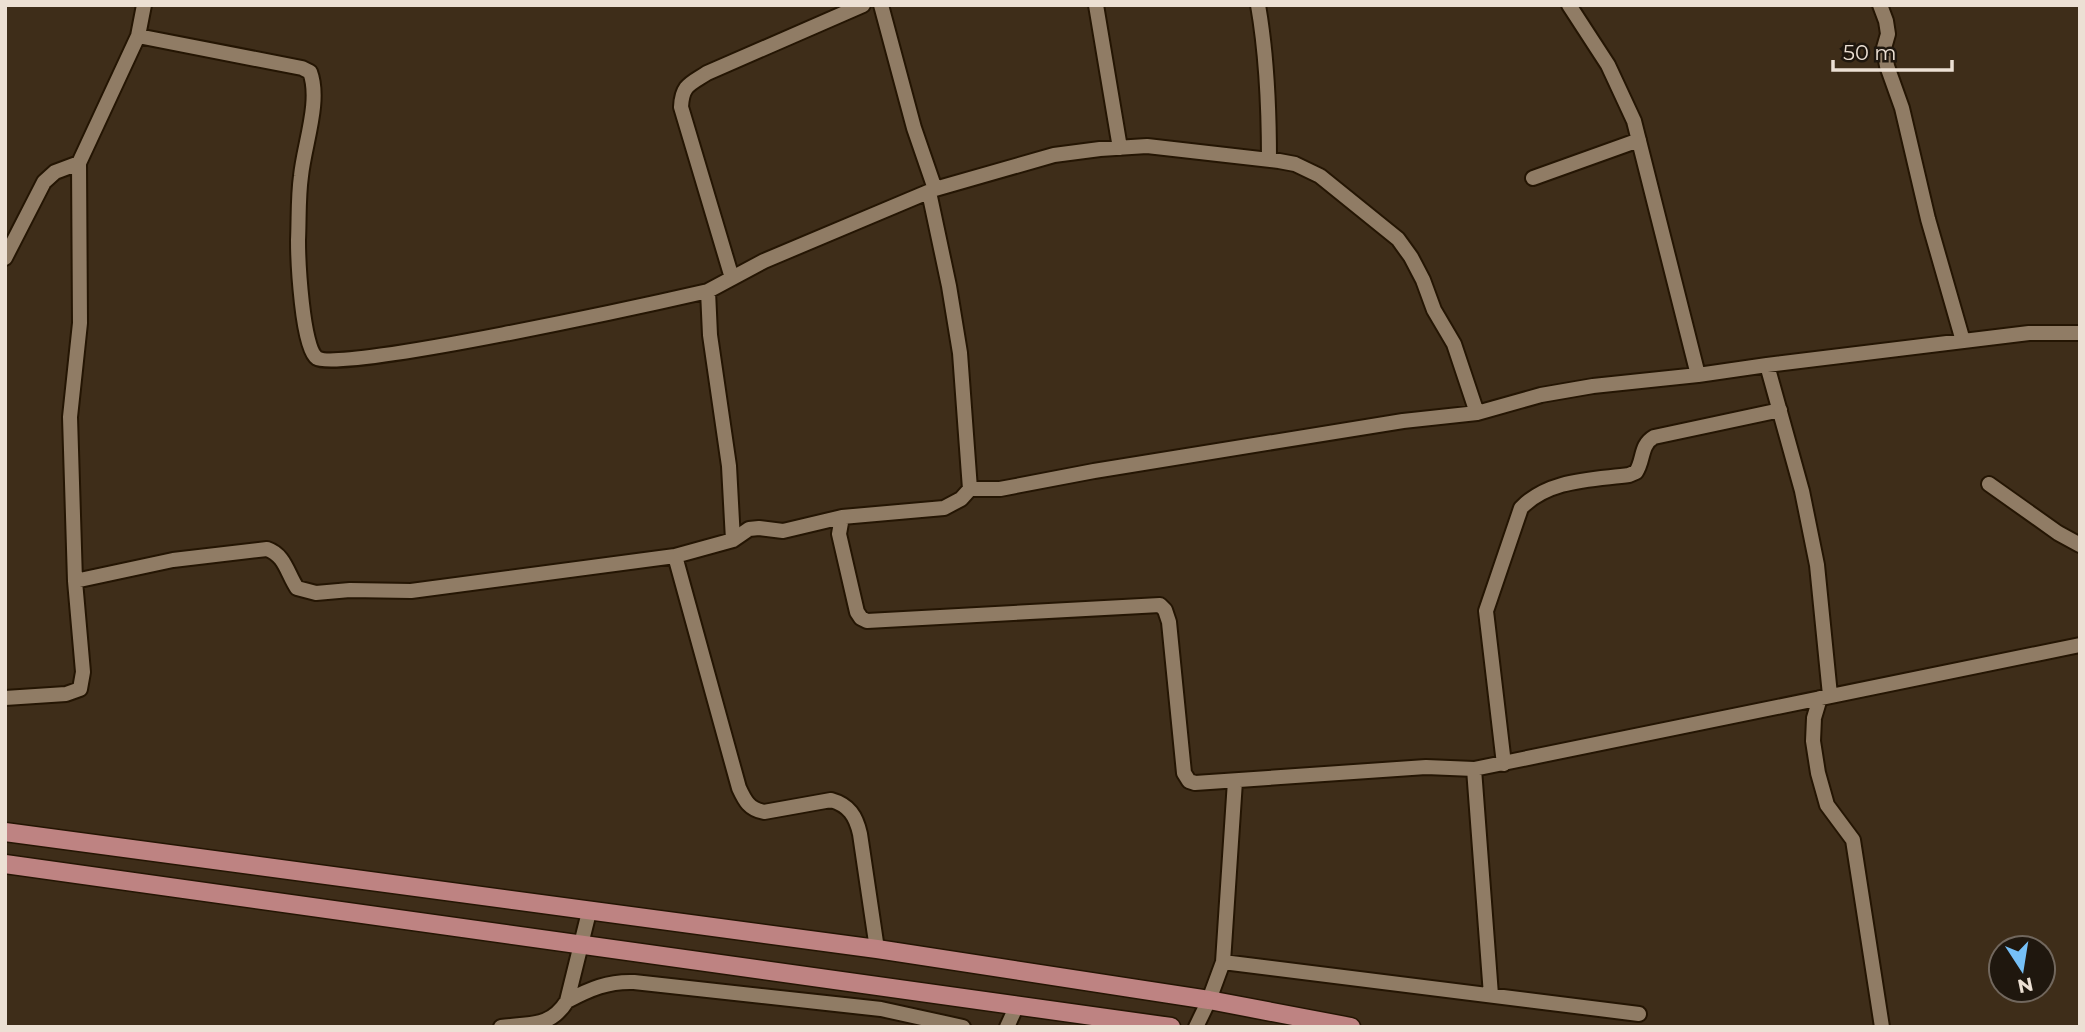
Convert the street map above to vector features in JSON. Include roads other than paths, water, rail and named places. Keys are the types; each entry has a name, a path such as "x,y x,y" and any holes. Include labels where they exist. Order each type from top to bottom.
{"main road":[{"path":"5,832 877,949 1209,1000 1351,1027"},
{"path":"5,864 1171,1027"}],"street":[{"path":"5,698 66,694 80,689 83,672 75,581 70,417 80,323 79,163 138,36 144,5"},
{"path":"732,278 681,107 681,93 708,73 863,5"},
{"path":"881,5 932,190 960,353 970,489"},
{"path":"1096,5 1120,148"},
{"path":"1258,5 1265,53 1269,160"},
{"path":"1569,5 1608,65 1634,121 1698,375"},
{"path":"1880,5 1888,34 1884,48 1887,66 1902,108 1928,219 1963,341"},
{"path":"138,36 302,68 310,72 314,93 301,177 298,251 302,303 309,342 313,356 320,360 334,362 390,354 610,313 708,291 764,261 932,190 1054,155 1147,146 1295,164 1321,176 1398,239 1411,257 1434,310 1454,344 1477,413"},
{"path":"1533,177 1639,140"},
{"path":"5,258 44,182 55,172 79,163"},
{"path":"708,291 710,335 729,466 733,540"},
{"path":"75,581 173,559 267,549 281,557 297,588 303,591 395,592 475,584 675,556 733,540 749,529 783,531 842,517 944,508 961,499 970,489 1000,488 1107,468 1403,421 1477,413 1541,395 1593,386 2029,333 2080,333"},
{"path":"1767,365 1802,491 1817,565 1825,696 1814,718 1818,773 1827,805 1853,840 1882,1027"},
{"path":"1504,764 1486,611 1521,508 1531,498 1554,485 1636,472 1647,440 1654,437 1780,410"},
{"path":"1989,484 2058,533 2080,545"},
{"path":"842,517 839,534 857,612 867,621 1160,605 1169,622 1184,773 1189,781 1195,783 1426,767 1474,769 2080,645"},
{"path":"675,556 739,788 747,804 764,812 831,800 840,802 850,810 855,816 860,834 877,949"},
{"path":"1474,769 1492,995"},
{"path":"1196,1027 1223,962 1235,781"},
{"path":"501,1027 551,1020 560,1012 567,1001 589,912"},
{"path":"1223,962 1639,1014"},
{"path":"567,1001 598,986 617,981 634,982 881,1009 963,1027"},
{"path":"1007,1027 1017,1004"}]}
